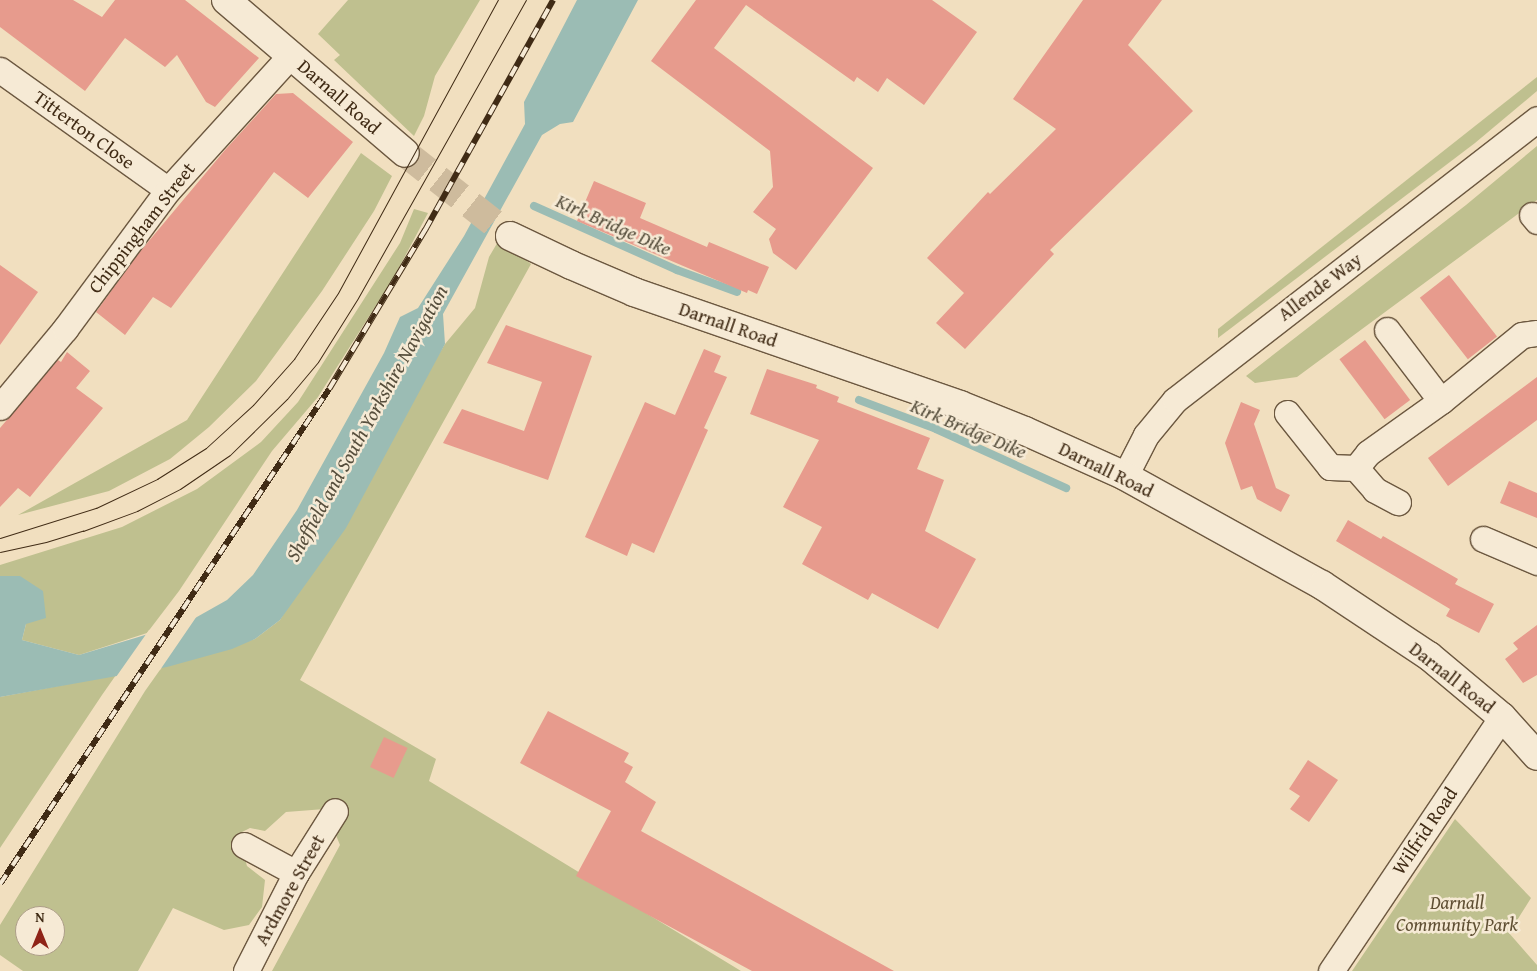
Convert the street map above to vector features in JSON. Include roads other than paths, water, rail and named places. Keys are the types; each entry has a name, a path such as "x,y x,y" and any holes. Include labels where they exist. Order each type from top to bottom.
{"main road":[{"name":"Darnall Road","path":"226,0 405,153"},
{"name":"Darnall Road","path":"510,236 634,292 960,405 1025,431 1124,476 1322,585 1429,656 1502,717 1537,756"}],"street":[{"name":"Chippingham Street","path":"0,407 65,329 168,190 282,48"},
{"name":"Titterton Close","path":"0,70 168,190"},
{"name":"Allende Way","path":"1124,476 1146,435 1175,400 1537,119"},
{"path":"1387,330 1440,401"},
{"path":"1356,468 1368,453 1440,401 1522,336 1537,333"},
{"path":"1287,413 1330,467 1356,468 1374,490 1398,502"},
{"path":"1483,539 1537,562"},
{"name":"Wilfrid Road","path":"1331,971 1502,717"},
{"name":"Ardmore Street","path":"246,971 296,873 336,811"},
{"path":"244,845 296,873"}],"water":[{"name":"Sheffield and South Yorkshire Navigation","path":"577,0 638,0 573,122 560,124 542,135 443,314 445,344 346,528 280,620 255,639 232,649 167,667 0,697 0,576 20,576 43,591 46,618 26,624 22,640 79,655 188,622 227,600 253,575 297,510 384,353 400,317 418,308 464,236 525,124 524,102"}],"waterway":[{"name":"Kirk Bridge Dike","path":"534,206 677,270 737,292"},
{"name":"Kirk Bridge Dike","path":"859,400 936,429 1066,488"}],"tunnel":[{"path":"405,153 510,236"}],"tram line":[{"path":"0,538 96,508 157,479 206,448 253,405 294,359 338,293 498,0"},
{"path":"0,552 46,542 83,531 137,511 180,489 230,455 287,399 318,362 358,298 526,0"}],"railway":[{"path":"0,884 329,389 425,230 553,0"}],"park label":[{"name":"Darnall Community Park","path":"1457,914"}]}
